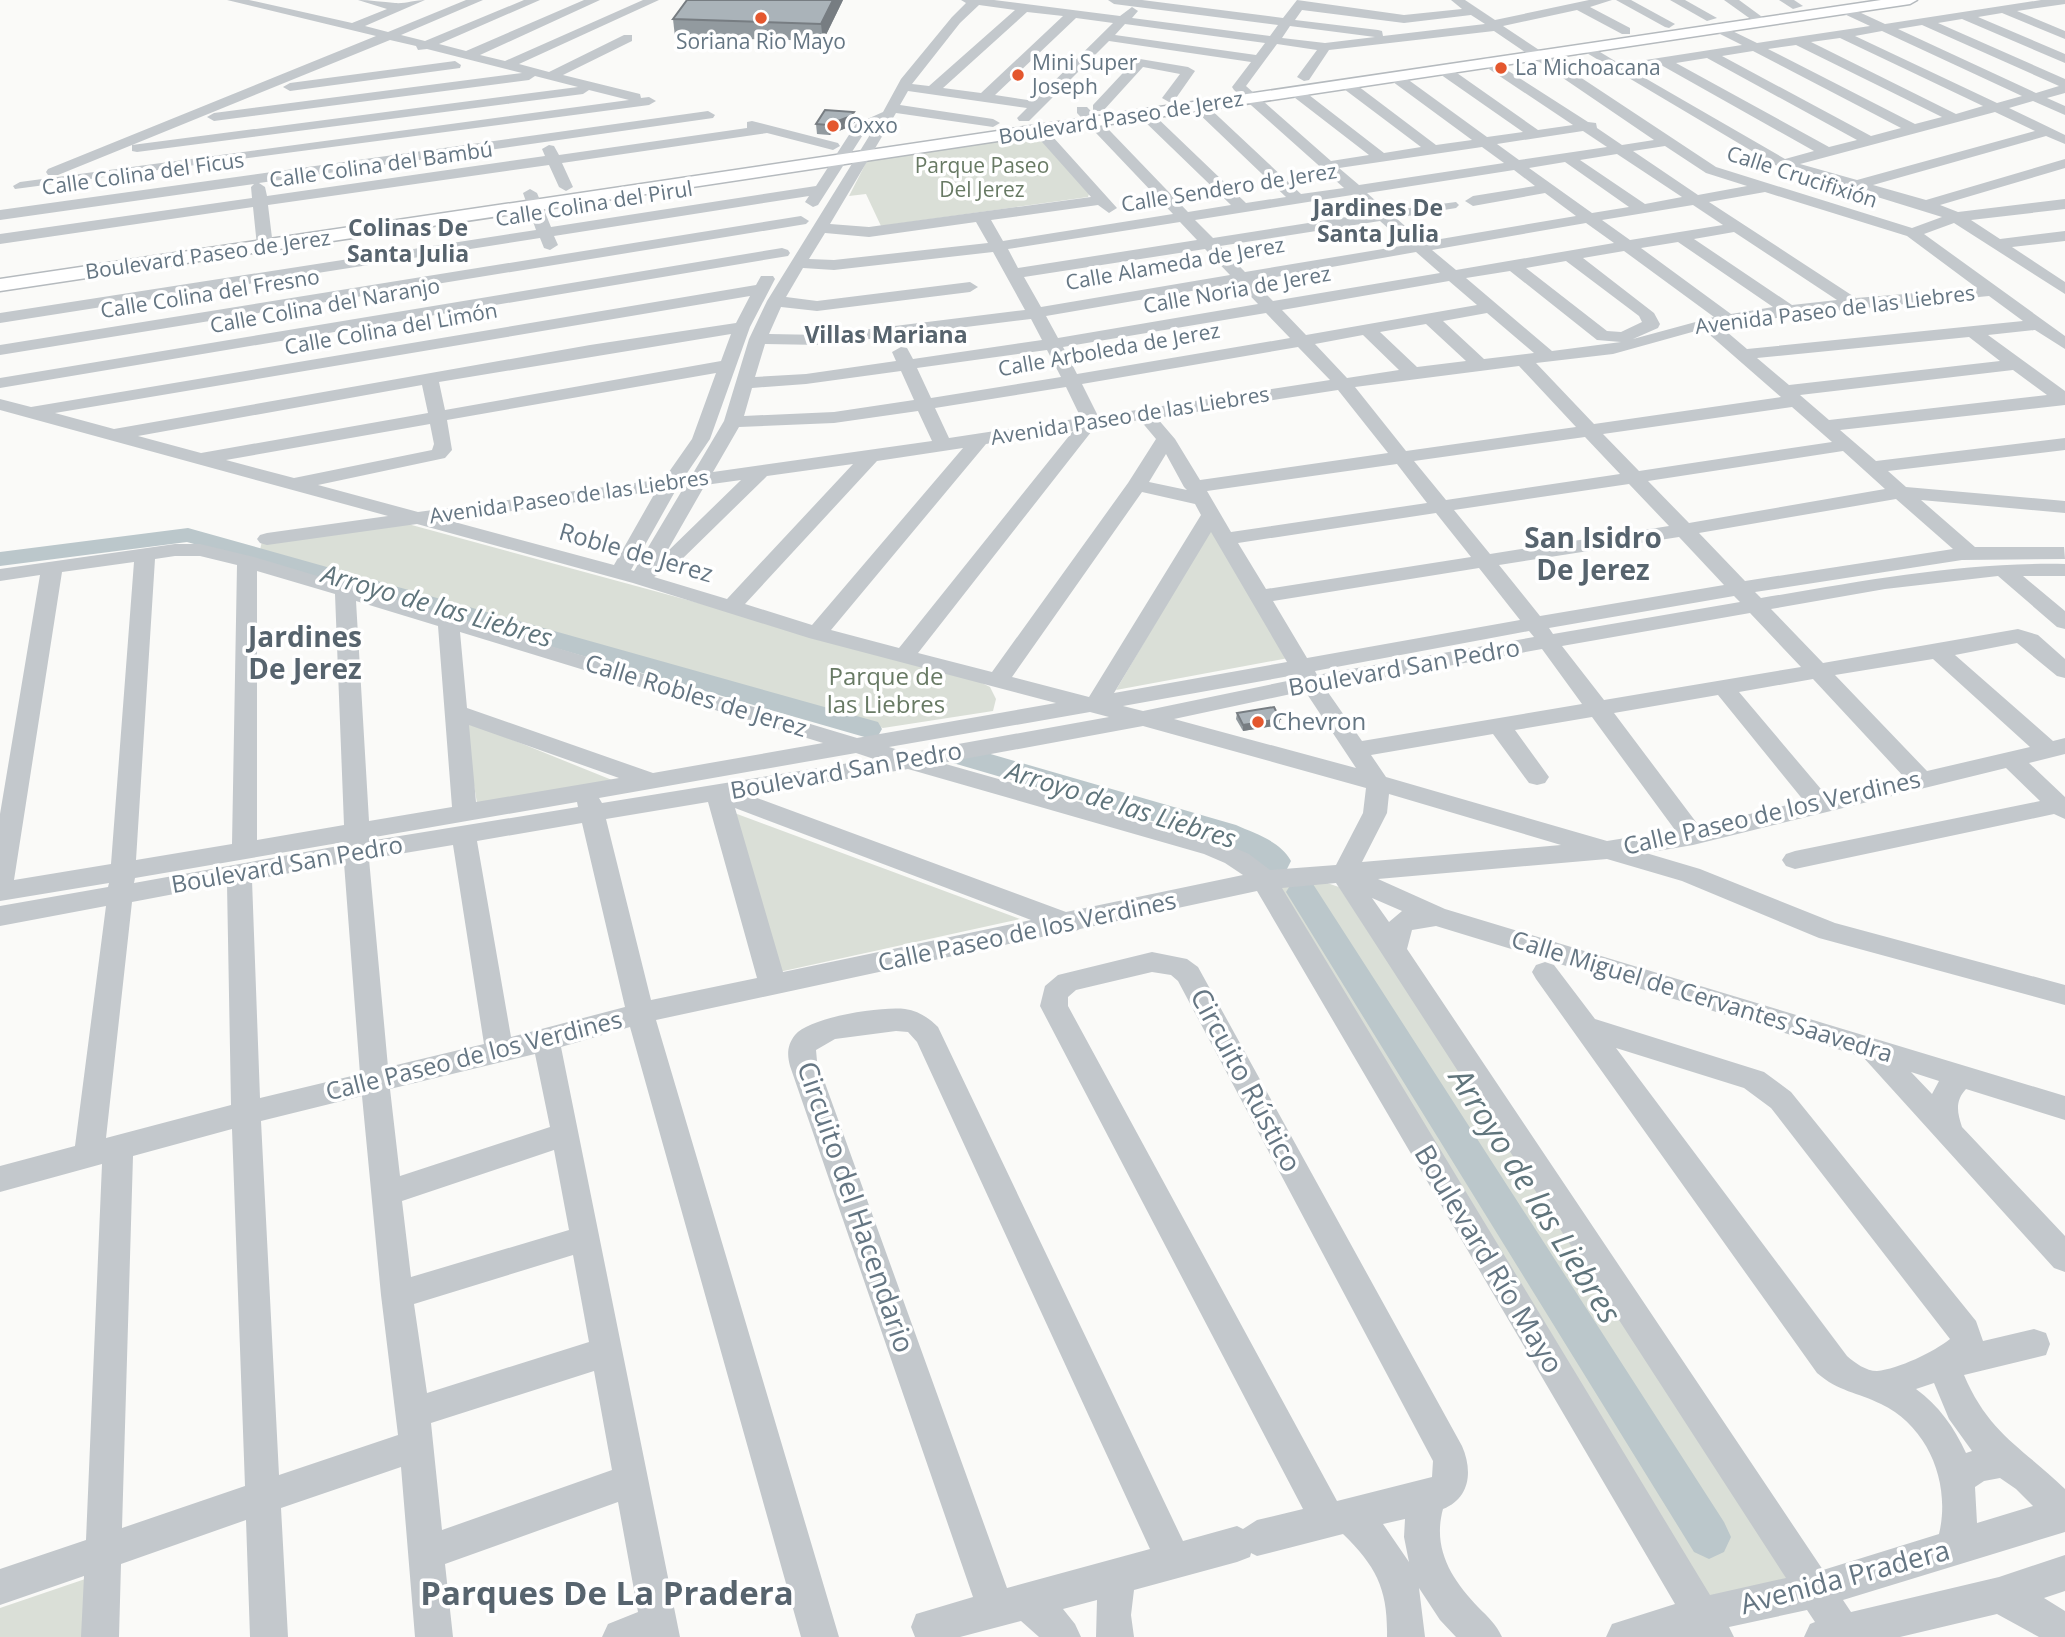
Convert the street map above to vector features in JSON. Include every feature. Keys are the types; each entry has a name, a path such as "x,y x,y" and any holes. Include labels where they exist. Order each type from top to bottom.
{"main road":[{"name":"Boulevard Paseo de Jerez","path":"1299,84 1345,83 1586,49 1714,23 1841,5 1910,0"},
{"name":"Boulevard Paseo de Jerez","path":"1757,17 1791,3 1841,5"},
{"name":"Boulevard Paseo de Jerez","path":"533,199 566,187 840,150 864,156 1040,130 1091,113 1169,98 1244,93 1522,45 1669,24 1714,23"},
{"name":"Boulevard Paseo de Jerez","path":"0,268 265,239 840,150 875,140 1024,118 1091,113 1146,115 1200,107 1244,93"},
{"name":"Boulevard Paseo de Jerez","path":"0,285 227,251 265,239"}],"street":[{"path":"233,0 468,55 767,129 840,150"},
{"path":"364,0 400,8"},
{"path":"353,27 419,0"},
{"path":"0,204 20,186 477,0"},
{"path":"402,51 426,46 534,0"},
{"path":"468,55 594,0"},
{"path":"507,65 653,0"},
{"path":"905,84 903,72 908,59 960,0"},
{"path":"967,0 1325,47 1493,26 1606,0"},
{"path":"634,576 733,421 758,339 797,263 875,140 905,84 956,20 976,0"},
{"path":"1114,0 1191,5 1237,15 1410,38"},
{"path":"1237,15 1249,0"},
{"path":"1622,0 1669,24"},
{"path":"1676,0 1754,47 1913,130"},
{"path":"1730,0 1757,17"},
{"path":"1617,68 2065,0"},
{"path":"1024,118 1140,1"},
{"path":"615,2 637,7"},
{"path":"2039,2 2065,12"},
{"path":"1468,5 1404,19 1301,3 1259,59 1244,93 1549,357"},
{"path":"1529,4 1547,12"},
{"name":"Calle Crucifixión","path":"1468,5 1493,26 1541,55 1626,116 1711,170 1912,233 2065,344"},
{"path":"1841,5 2065,111"},
{"path":"1579,6 1626,31"},
{"path":"933,89 1025,7"},
{"path":"2005,10 2065,35"},
{"path":"985,97 1073,13"},
{"path":"1965,15 2065,59"},
{"path":"1924,21 2065,87"},
{"path":"186,119 199,120 546,75 628,38 590,29"},
{"path":"1842,34 2065,140"},
{"path":"1106,37 1259,59"},
{"path":"1799,41 1954,118"},
{"path":"1325,47 1299,84 1381,158"},
{"path":"1586,49 1782,163 1860,184 1956,217 2065,289"},
{"path":"1709,54 1870,141"},
{"path":"289,77 365,60"},
{"path":"1663,61 1827,152"},
{"path":"1488,62 1855,305"},
{"path":"1169,98 1188,71 1140,64 1091,113 1184,217 1342,383 1600,708 1693,836"},
{"path":"253,92 455,65"},
{"path":"1442,69 1535,134"},
{"path":"1394,76 1728,319"},
{"path":"1345,83 1434,150"},
{"path":"905,84 1037,105"},
{"path":"1731,177 2034,98 2065,87"},
{"path":"105,152 598,88"},
{"path":"527,97 566,187"},
{"path":"354,99 356,119"},
{"path":"20,186 535,117 661,103"},
{"path":"1326,166 1586,127 1649,107 1677,103"},
{"path":"1200,107 1297,199"},
{"path":"634,576 671,482 701,439 742,327 840,150 861,127 889,112 993,123"},
{"path":"1146,115 1242,207"},
{"name":"Calle Colina del Ficus","path":"0,215 544,138 720,118"},
{"name":"Calle Colina del Bambú","path":"0,239 260,204 767,129"},
{"path":"1040,130 1124,226"},
{"path":"1860,184 2047,132"},
{"path":"250,134 265,239"},
{"name":"Calle Sendero de Jerez","path":"797,263 834,265 998,246 1665,142"},
{"path":"1567,157 1642,209"},
{"path":"1926,205 2065,163"},
{"path":"1473,201 1546,188"},
{"name":"Calle Alameda de Jerez","path":"758,339 806,341 1019,316 1241,275 1763,188"},
{"name":"Calle Colina del Pirul","path":"0,317 820,190"},
{"path":"533,199 590,350"},
{"path":"818,228 869,232 1102,200"},
{"path":"1912,233 1956,217 2065,204"},
{"path":"1014,274 1451,205"},
{"path":"905,655 1091,420 1053,344 982,218"},
{"name":"Calle Colina del Fresno","path":"0,350 801,221"},
{"name":"Calle Noria de Jerez","path":"745,383 806,379 1053,344 1736,227"},
{"path":"1680,236 1791,312"},
{"path":"1999,244 2065,236"},
{"path":"227,251 231,283 233,414"},
{"name":"Calle Colina del Naranjo","path":"0,383 782,253"},
{"path":"1514,266 1603,336 1623,337 1652,324 1646,313 1570,256"},
{"path":"2044,274 2065,271"},
{"path":"775,302 817,306 970,287"},
{"name":"Calle Colina del Limón","path":"29,413 761,289"},
{"name":"Avenida Paseo de las Liebres","path":"267,539 871,456 1342,383 1627,346 1728,319 1992,291"},
{"name":"Calle Arboleda de Jerez","path":"733,421 805,420 924,403 1491,307"},
{"path":"1430,318 1480,366"},
{"path":"1707,323 1969,552"},
{"path":"1744,354 2038,325"},
{"path":"110,435 590,350 742,327"},
{"path":"1366,329 1413,373"},
{"path":"892,332 943,445"},
{"path":"1973,332 2064,400"},
{"path":"1523,360 1920,779"},
{"path":"1137,485 1203,501 1401,457 1590,430 1789,396 2015,364"},
{"path":"197,459 730,365"},
{"path":"292,484 438,454 443,450 443,444 430,380"},
{"path":"1826,426 2064,400"},
{"name":"Roble de Jerez","path":"0,404 634,576 817,633 1283,755 1611,849 1691,875 1828,931 2065,995"},
{"path":"1143,413 1166,439 1306,675 1378,783 1374,813 1367,833 1343,874 1815,1590 1837,1635"},
{"path":"817,633 980,439"},
{"path":"998,680 1137,485 1166,439"},
{"path":"1873,467 2065,444"},
{"path":"1224,539 1847,445"},
{"path":"730,608 871,456"},
{"path":"634,576 669,561 761,471"},
{"path":"1258,597 1684,530 1901,492 2065,507"},
{"path":"1095,705 1203,501"},
{"name":"Calle Robles de Jerez","path":"0,575 200,550 247,561 867,744 916,752 1222,851 1273,879"},
{"name":"Boulevard San Pedro","path":"0,916 121,883 356,841 589,804 718,793 916,752 993,723 1095,705 1306,675 1541,632 1739,588 1969,552 2065,553"},
{"path":"100,1637 104,1151 145,555"},
{"path":"247,561 242,861 246,1112 269,1637"},
{"path":"0,891 52,568"},
{"path":"2003,569 2065,622"},
{"name":"Boulevard San Pedro","path":"1541,632 1758,607 1885,583 2003,569 2065,570"},
{"path":"345,591 356,841 375,1081 435,1637"},
{"path":"448,621 458,713 465,823 499,1051"},
{"path":"1354,750 1938,652 2011,636 2024,637 2065,671"},
{"path":"1938,652 2056,747"},
{"path":"974,673 995,686 1002,698 1004,707 993,723"},
{"name":"Boulevard San Pedro","path":"916,752 958,752 1139,719 1306,675"},
{"path":"1724,688 1821,805"},
{"path":"458,713 653,781"},
{"path":"1500,727 1537,777"},
{"name":"Boulevard San Pedro","path":"589,804 653,781 867,744"},
{"name":"Calle Paseo de los Verdines","path":"0,1179 246,1112 546,1040 640,1013 1273,879 1611,849 1693,836 2056,747"},
{"path":"2010,758 2062,808"},
{"path":"718,793 1070,924"},
{"path":"718,793 773,986"},
{"path":"589,804 640,1013 820,1637"},
{"path":"1795,860 2062,808"},
{"name":"Calle Miguel de Cervantes Saavedra","path":"1343,874 1436,916 2065,1108"},
{"name":"Boulevard Río Mayo","path":"1273,879 1708,1626"},
{"name":"Boulevard San Pedro","path":"0,891 121,883"},
{"path":"1393,950 1401,924 1410,918 1436,916"},
{"name":"Circuito Rústico","path":"1406,1637 1402,1584 1393,1564 1379,1546 1338,1517 1054,1006 1055,993 1068,982 1152,962 1178,966 1188,974 1450,1458 1452,1479 1443,1492 1429,1496"},
{"path":"1545,972 1829,1362 1854,1380 1878,1386 1910,1404 1930,1425 1948,1452 1958,1478 1962,1502 1961,1526 1954,1547"},
{"name":"Circuito del Hacendario","path":"1062,1637 1047,1619 1011,1605 804,1066 802,1047 805,1041 828,1031 906,1020 918,1024 928,1035 1174,1561"},
{"path":"1585,1027 1754,1080 1781,1100 1965,1332 1967,1345 1943,1364"},
{"path":"546,1040 660,1630 621,1637"},
{"path":"1872,1049 2065,1258"},
{"path":"1951,1137 1942,1113 1942,1097 1960,1077"},
{"path":"387,1194 566,1134"},
{"path":"397,1295 586,1238"},
{"path":"1878,1386 1943,1364 2034,1344"},
{"path":"0,1587 264,1499 414,1430 608,1351"},
{"path":"1943,1364 1971,1425 2004,1461 2028,1477 2065,1514"},
{"path":"1958,1478 1978,1465 2004,1461"},
{"path":"427,1553 631,1480"},
{"path":"929,1627 1338,1517 1429,1496"},
{"path":"1429,1496 1422,1513 1420,1532 1422,1552 1429,1573 1453,1606 1483,1637"},
{"name":"Avenida Pradera","path":"1625,1637 1708,1626 1815,1590 2065,1514"},
{"name":"Avenida Pradera","path":"1837,1635 1999,1595 2065,1573"},
{"path":"1115,1637 1113,1615 1118,1576"},
{"path":"1999,1595 2058,1622"},
{"path":"1476,1637 1483,1637"}],"green space":[{"name":"Parque Paseo Del Jerez","path":"1037,134 1089,194 1088,197 881,226 866,194 849,196 869,157"},
{"path":"1214,523 1294,657 1116,690"},
{"name":"Parque de las Liebres","path":"408,524 968,676 990,687 996,699 993,711 883,728 260,550 262,541"},
{"path":"463,720 612,780 477,803"},
{"path":"729,811 1020,919 779,972"},
{"path":"1324,882 1339,887 1795,1578 1706,1603 1279,890 1282,886"},
{"path":"94,1576 91,1637 0,1637 0,1608"}],"building":[{"path":"687,0 833,0 821,24 673,19"},
{"path":"825,110 854,112 851,116 828,125 816,124"},
{"path":"1274,707 1280,719 1243,725 1237,713"}],"waterway":[{"name":"Arroyo de las Liebres","path":"0,559 188,535 868,729"},
{"name":"Arroyo de las Liebres","path":"963,756 1225,832 1258,847 1276,861"},
{"name":"Arroyo de las Liebres","path":"1302,892 1709,1537"}],"place":[{"name":"Soriana Rio Mayo","path":"761,18"},
{"name":"La Michoacana","path":"1501,68"},
{"name":"Mini Super Joseph","path":"1018,75"},
{"name":"Oxxo","path":"833,126"},
{"name":"Chevron","path":"1258,722"}],"district":[{"name":"Jardines De Santa Julia","path":"1378,221"},
{"name":"Colinas De Santa Julia","path":"408,241"},
{"name":"Villas Mariana","path":"886,335"},
{"name":"San Isidro De Jerez","path":"1593,554"},
{"name":"Jardines De Jerez","path":"305,653"},
{"name":"Parques De La Pradera","path":"607,1593"}]}
